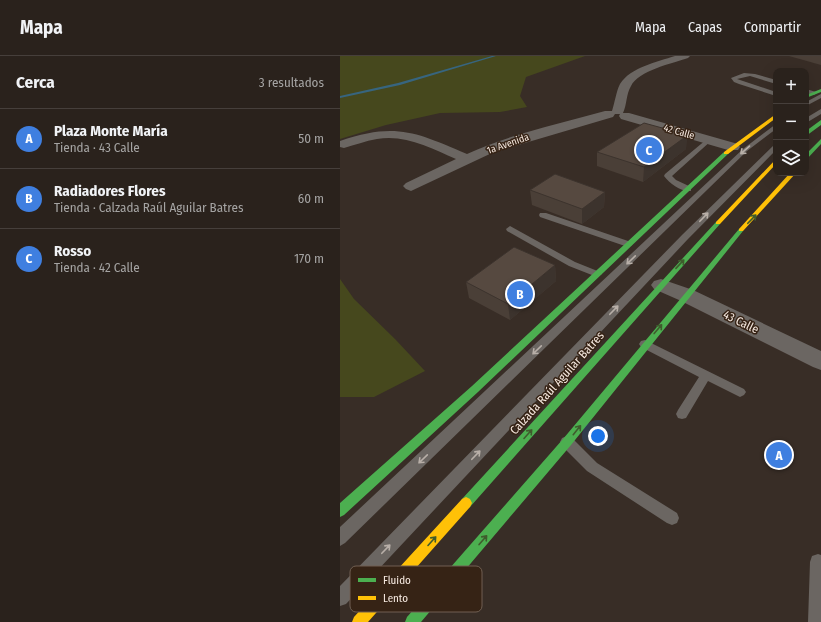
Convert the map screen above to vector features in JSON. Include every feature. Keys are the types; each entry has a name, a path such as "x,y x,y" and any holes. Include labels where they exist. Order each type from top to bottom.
{"main road":[{"path":"340,511 450,413 628,244 733,147 773,118"},
{"path":"809,131 820,120"},
{"path":"809,155 821,141"},
{"name":"Calzada Raúl Aguilar Batres","path":"409,566 661,285 773,164"},
{"path":"460,566 567,442 645,344 734,237 790,176"},
{"name":"Calzada Raúl Aguilar Batres","path":"359,622 368,612"},
{"path":"412,622 421,612"}],"street":[{"path":"617,114 626,84 632,77 685,56"},
{"name":"42 Calle","path":"617,114 733,147"},
{"name":"1a Avenida","path":"411,186 467,159 513,141 617,114"},
{"path":"344,144 373,134 399,133 425,141 467,159"},
{"name":"43 Calle","path":"661,285 686,295 821,361"}],"lane":[{"path":"773,81 751,75 742,75 734,80 773,93"},
{"path":"809,121 820,120"},
{"path":"340,538 745,150 773,128"},
{"path":"688,189 673,182 668,176 710,140"},
{"path":"371,566 652,271 773,149"},
{"path":"543,215 628,244"},
{"path":"510,229 572,264 597,274"},
{"path":"645,344 740,392"},
{"path":"682,414 706,375"},
{"path":"567,442 592,467 672,518"},
{"path":"817,622 818,562"},
{"path":"340,598 350,588"}],"green space":[{"path":"340,56 585,56 526,77 520,96 527,107 500,112 440,113 386,125 340,139"},
{"path":"340,279 354,299 425,371 374,397 340,397"}],"building":[{"path":"644,123 688,135 644,167 597,152"},
{"path":"555,174 605,192 582,209 530,190"},
{"path":"514,247 555,265 508,304 466,282"}],"waterway":[{"path":"340,97 399,84 495,56"}],"traffic: fast":[{"path":"809,96 821,90"},
{"path":"809,132 821,122"},
{"path":"809,155 821,141"},
{"path":"340,511 475,389 726,153"},
{"path":"466,503 718,223"},
{"path":"460,566 567,442 741,230"},
{"path":"412,622 421,612"}],"traffic: slow":[{"path":"726,153 773,118"},
{"path":"718,223 773,164"},
{"path":"741,230 790,176"},
{"path":"409,566 466,503"},
{"path":"359,622 368,612"}],"place":[{"name":"Rosso","path":"649,150"},
{"name":"Radiadores Flores","path":"520,294"},
{"name":"Plaza Monte María","path":"779,455"}]}
